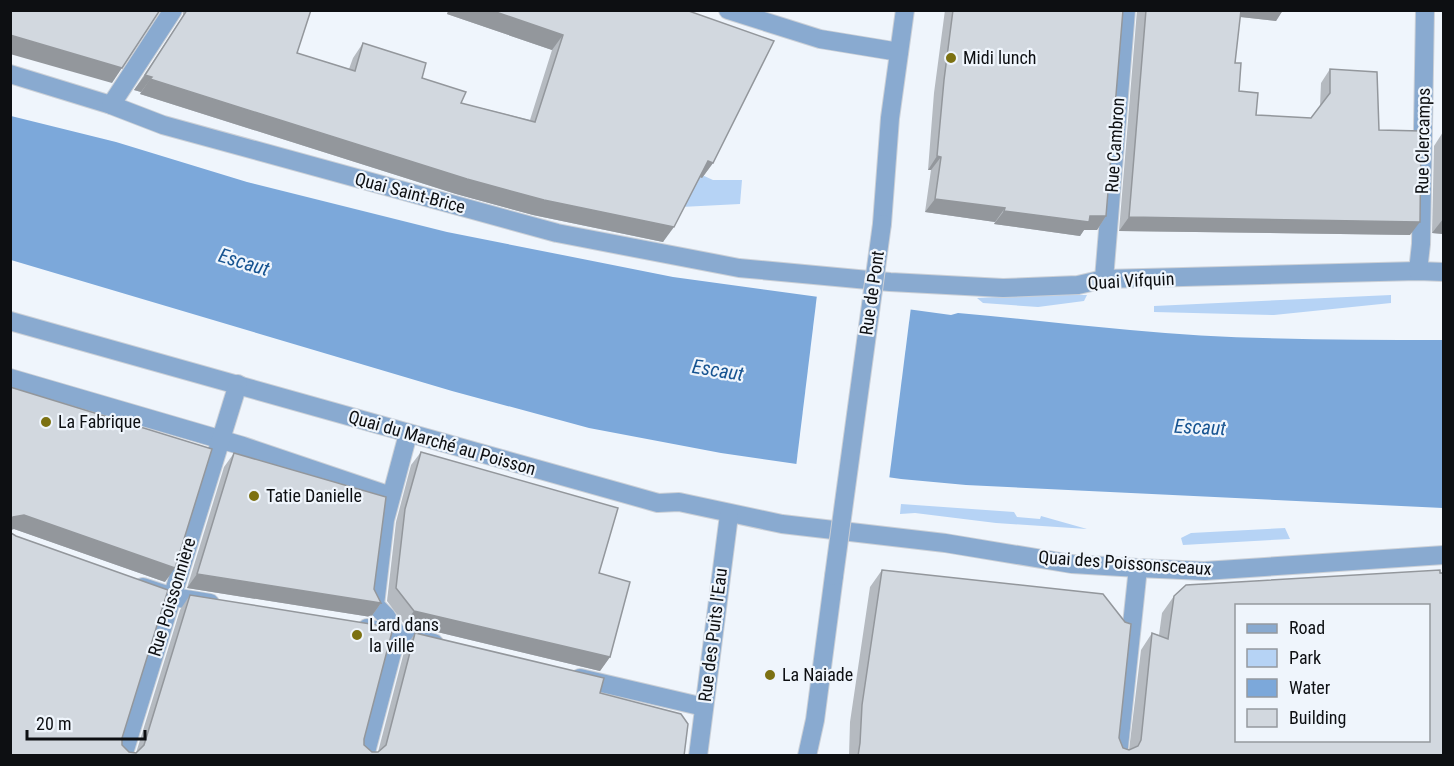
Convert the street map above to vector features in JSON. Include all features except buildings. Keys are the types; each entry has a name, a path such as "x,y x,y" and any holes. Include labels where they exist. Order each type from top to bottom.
{"street":[{"path":"111,105 173,10"},
{"path":"728,10 820,39 899,52"},
{"name":"Rue de Pont","path":"807,756 815,720 882,224 890,118 905,10"},
{"name":"Rue Cambron","path":"1104,279 1126,10"},
{"name":"Rue Clercamps","path":"1418,271 1421,244 1425,10"},
{"name":"Quai Saint-Brice","path":"10,74 111,105 163,125 557,233 739,268 819,273"},
{"name":"Quai Vifquin","path":"819,273 890,282 1003,288 1078,285 1104,279 1443,272"},
{"name":"Quai du Marché au Poisson","path":"10,321 657,503 679,502 782,524 879,537"},
{"path":"10,378 220,439 391,496"},
{"name":"Rue Poissonnière","path":"123,756 238,384"},
{"path":"365,756 397,634 386,616 375,605 385,520 408,434"},
{"name":"Rue des Puits l'Eau","path":"698,756 729,514"},
{"name":"Quai des Poissonsceaux","path":"879,537 945,543 1072,564 1204,571 1443,555"},
{"path":"1118,756 1138,568"},
{"path":"130,582 173,597 229,606"},
{"path":"352,626 455,648"},
{"path":"559,673 704,707"}],"green space":[{"path":"702,175 713,180 742,180 740,204 681,207 698,177"},
{"path":"1087,295 1084,301 1038,307 983,303 977,298"},
{"path":"1391,295 1391,303 1274,315 1154,312 1154,306"},
{"path":"901,504 1014,512 1017,517 1040,519 1041,516 1087,529 996,523 915,513 900,514"},
{"path":"1285,528 1290,539 1183,545 1181,538 1191,533"}],"water":[{"name":"Escaut","path":"11,116 116,142 247,182 447,232 673,277 951,315 958,313 1169,333 1286,339 1443,340 1443,508 966,485 901,479 721,453 589,428 452,391 11,260"}],"pier":[{"path":"817,295 911,307 889,480 796,467"}],"place":[{"name":"Midi lunch","path":"951,58"},
{"name":"La Fabrique","path":"46,422"},
{"name":"Tatie Danielle","path":"254,496"},
{"name":"Lard dans la ville","path":"357,635"},
{"name":"La Naiade","path":"770,675"}]}
